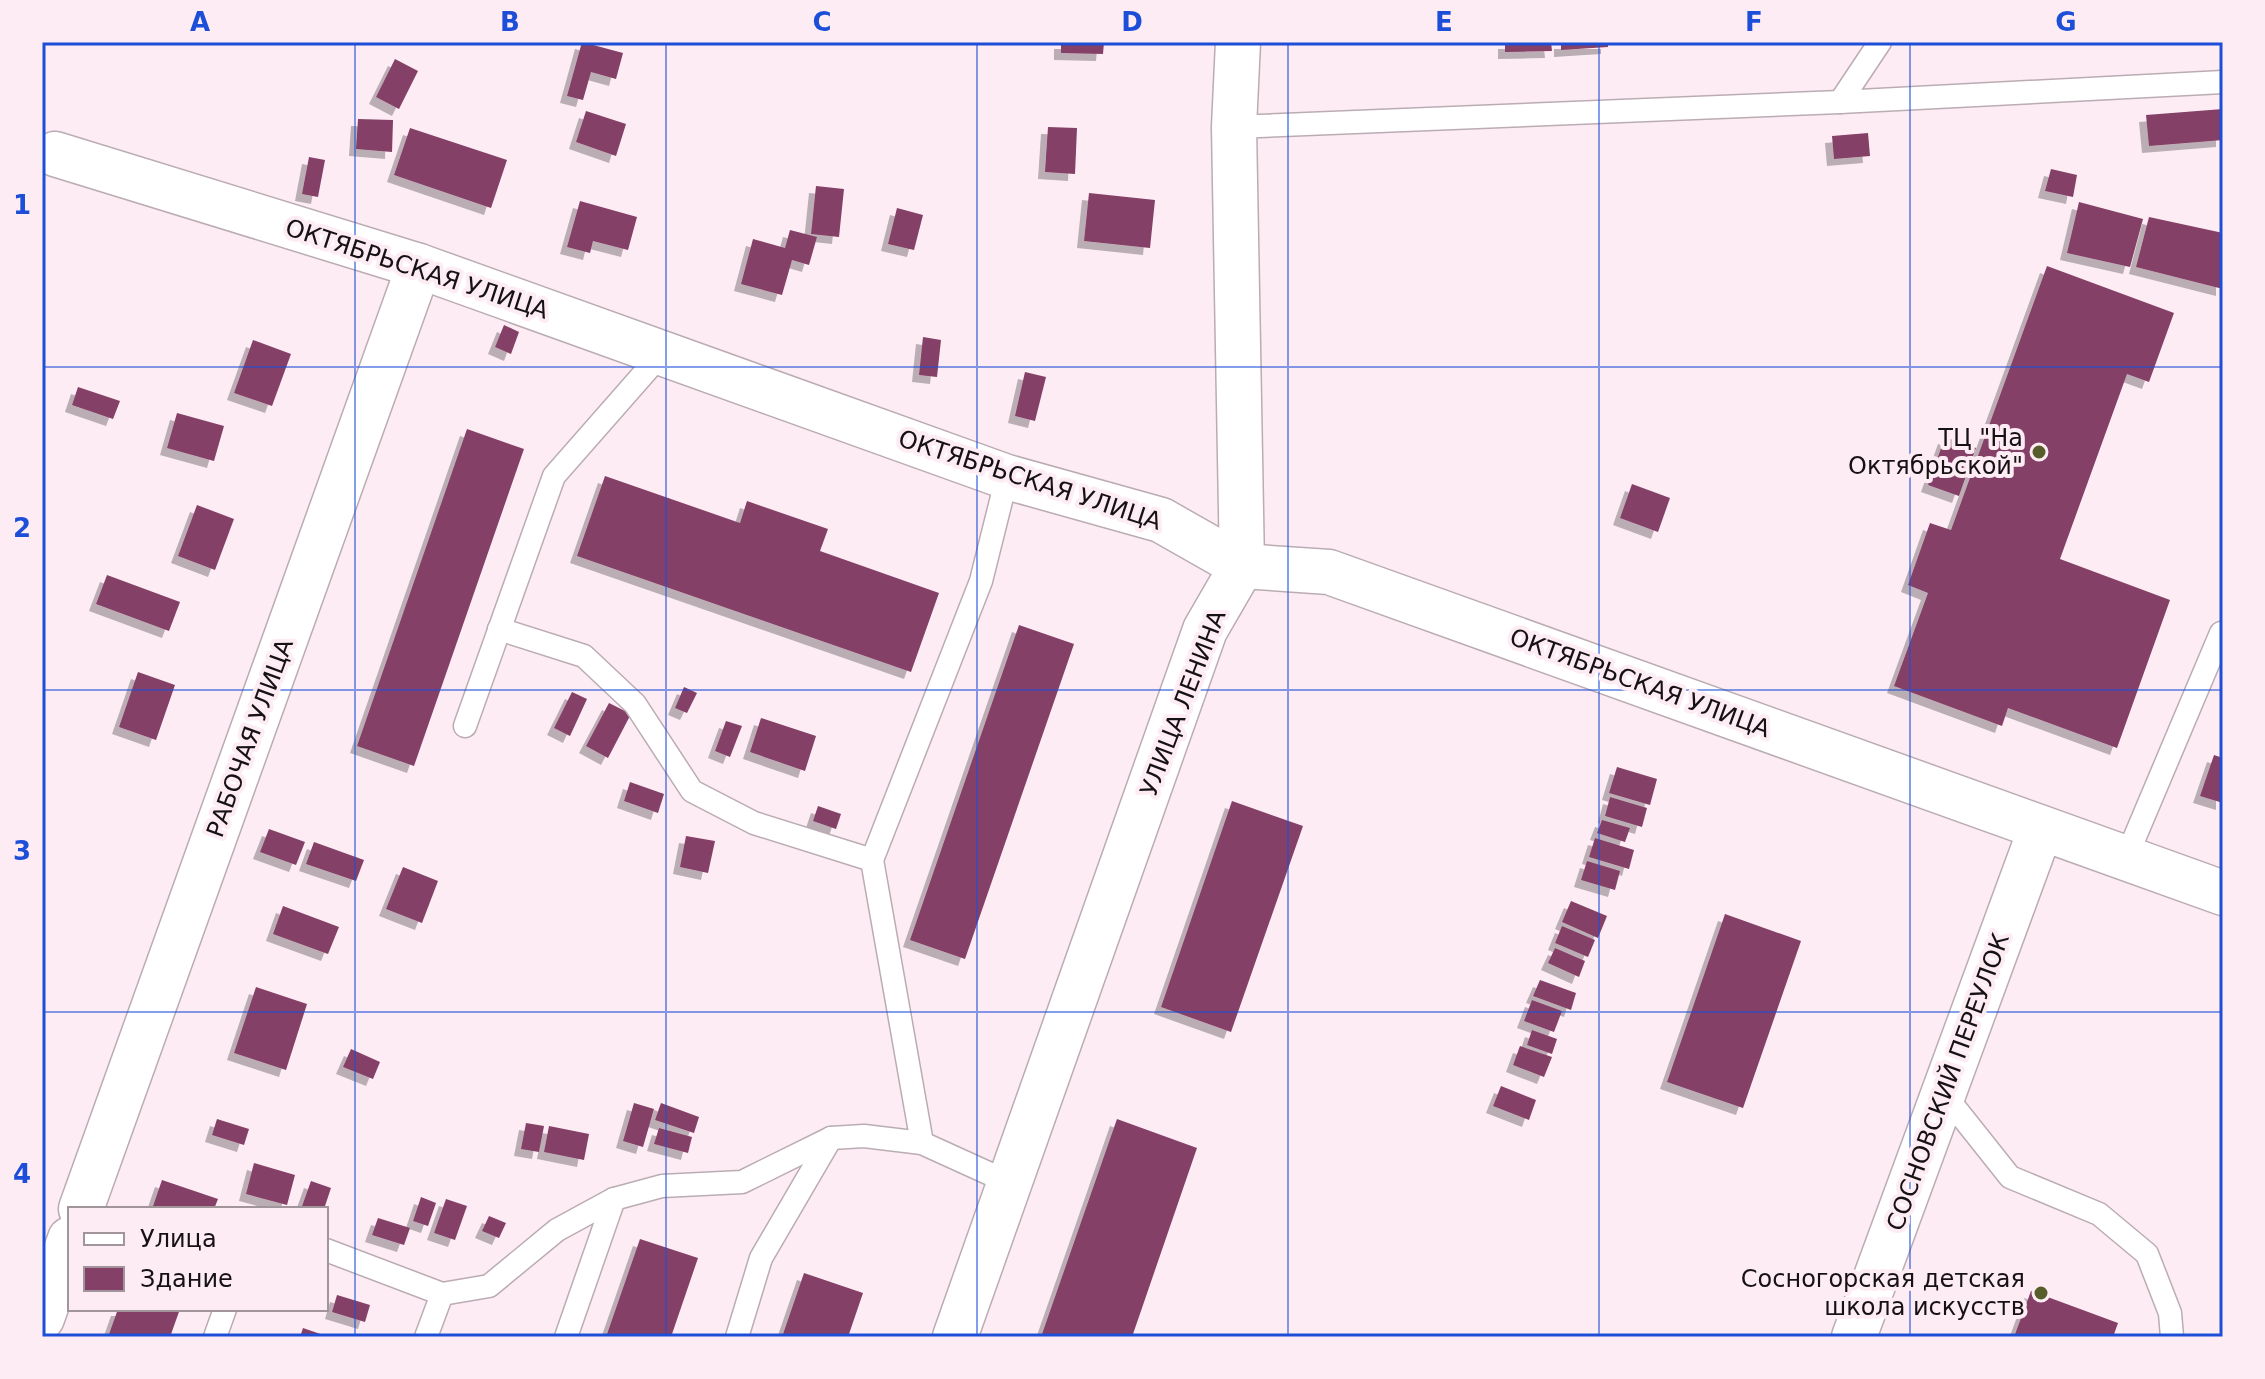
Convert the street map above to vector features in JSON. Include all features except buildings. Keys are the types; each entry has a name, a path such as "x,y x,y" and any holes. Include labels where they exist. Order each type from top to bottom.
{"street":[{"path":"1238,42 1234,127 1242,566"},
{"name":"ОКТЯБРЬСКАЯ УЛИЦА","path":"49,151 419,266 1007,477 1161,520 1242,566 1329,572 2223,893"},
{"name":"РАБОЧАЯ УЛИЦА","path":"82,1207 419,266"},
{"name":"УЛИЦА ЛЕНИНА","path":"955,1337 1205,630 1242,566"},
{"name":"СОСНОВСКИЙ ПЕРЕУЛОК","path":"1854,1337 2041,828"},
{"path":"42,1318 68,1245"}],"lane":[{"path":"1840,102 1880,42"},
{"path":"1234,127 1840,102 2223,82"},
{"path":"465,726 554,476 662,353"},
{"path":"922,1143 872,860 981,581 1007,477"},
{"path":"499,629 584,656 635,704 692,791 754,823 872,860"},
{"path":"2126,858 2221,633"},
{"path":"1944,1094 2010,1177 2099,1214 2147,1254 2170,1313 2172,1337"},
{"path":"328,1251 442,1294 489,1286 557,1230 614,1199 662,1186 742,1182 831,1138 864,1136 922,1143 1010,1183"},
{"path":"737,1337 761,1258 831,1138"},
{"path":"566,1337 614,1199"},
{"path":"426,1337 442,1294"},
{"path":"215,1337 224,1311"}],"place":[{"name":"ТЦ \"На Октябрьской\"","path":"2039,452"},
{"name":"Сосногорская детская школа искусств","path":"2041,1293"}]}
